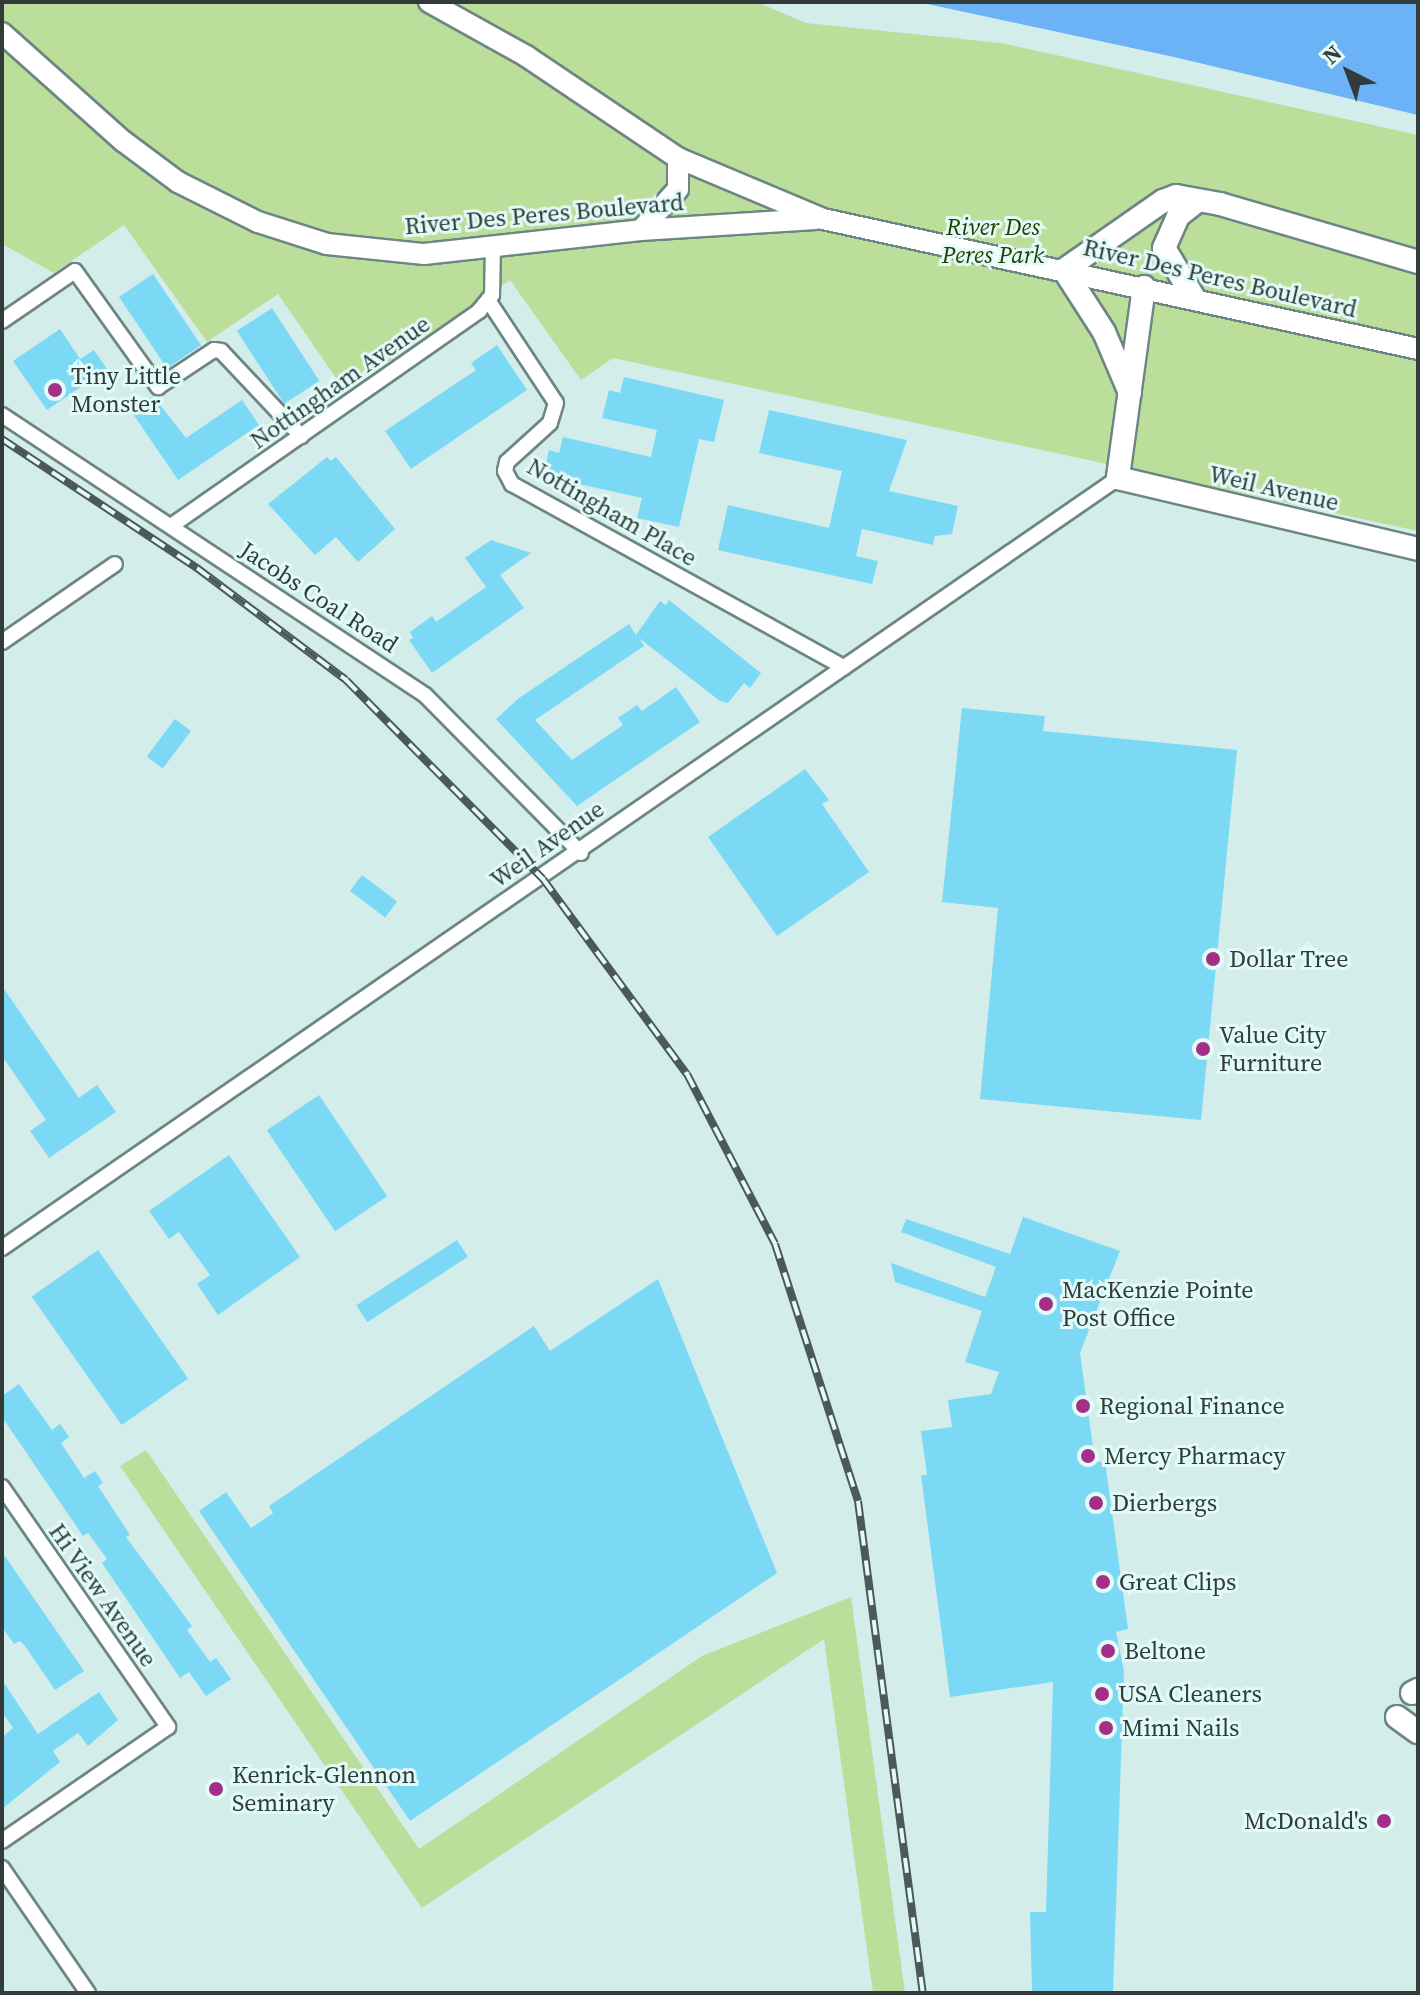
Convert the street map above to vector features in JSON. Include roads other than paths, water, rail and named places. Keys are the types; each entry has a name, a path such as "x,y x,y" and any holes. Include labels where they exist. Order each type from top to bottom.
{"main road":[{"name":"River Des Peres Boulevard","path":"429,2 526,56 678,158 823,219 1418,349"},
{"name":"River Des Peres Boulevard","path":"2,33 149,161 203,197 258,222 360,250 424,254 641,230 823,219"},
{"path":"641,230 678,189 678,158"},
{"path":"1130,393 1104,332 1064,270 1163,201 1176,196 1197,201 1418,262"},
{"path":"1194,298 1164,248 1173,223 1197,201"},
{"path":"1118,478 1144,287"},
{"name":"Weil Avenue","path":"1118,478 1418,549"},
{"path":"1397,1717 1418,1732"}],"street":[{"path":"488,300 493,248"},
{"path":"2,321 75,271 158,387 214,350 221,351 301,436"},
{"name":"Nottingham Avenue","path":"171,526 488,300"},
{"name":"Nottingham Place","path":"488,300 556,403 550,423 507,462 505,471 512,484 844,667"},
{"name":"Jacobs Coal Road","path":"2,415 425,695 581,853"},
{"name":"Weil Avenue","path":"2,1248 581,853 1118,478"},
{"path":"2,642 115,564"},
{"name":"Hi View Avenue","path":"2,1487 168,1727 2,1841"},
{"path":"2,1868 88,1993"}],"water":[{"path":"918,2 1418,2 1418,115 1174,57"}],"railway":[{"path":"2,439 197,568 346,680 543,879 687,1074 775,1244 858,1501 923,1993"}],"place":[{"name":"Tiny Little Monster","path":"55,390"},
{"name":"Dollar Tree","path":"1213,959"},
{"name":"Value City Furniture","path":"1203,1049"},
{"name":"MacKenzie Pointe Post Office","path":"1046,1304"},
{"name":"Regional Finance","path":"1083,1406"},
{"name":"Mercy Pharmacy","path":"1088,1456"},
{"name":"Dierbergs","path":"1096,1503"},
{"name":"Great Clips","path":"1103,1582"},
{"name":"Beltone","path":"1108,1651"},
{"name":"USA Cleaners","path":"1102,1694"},
{"name":"Mimi Nails","path":"1106,1728"},
{"name":"Kenrick-Glennon Seminary","path":"216,1789"},
{"name":"McDonald's","path":"1384,1821"}],"park label":[{"name":"River Des Peres Park","path":"993,241"}]}
